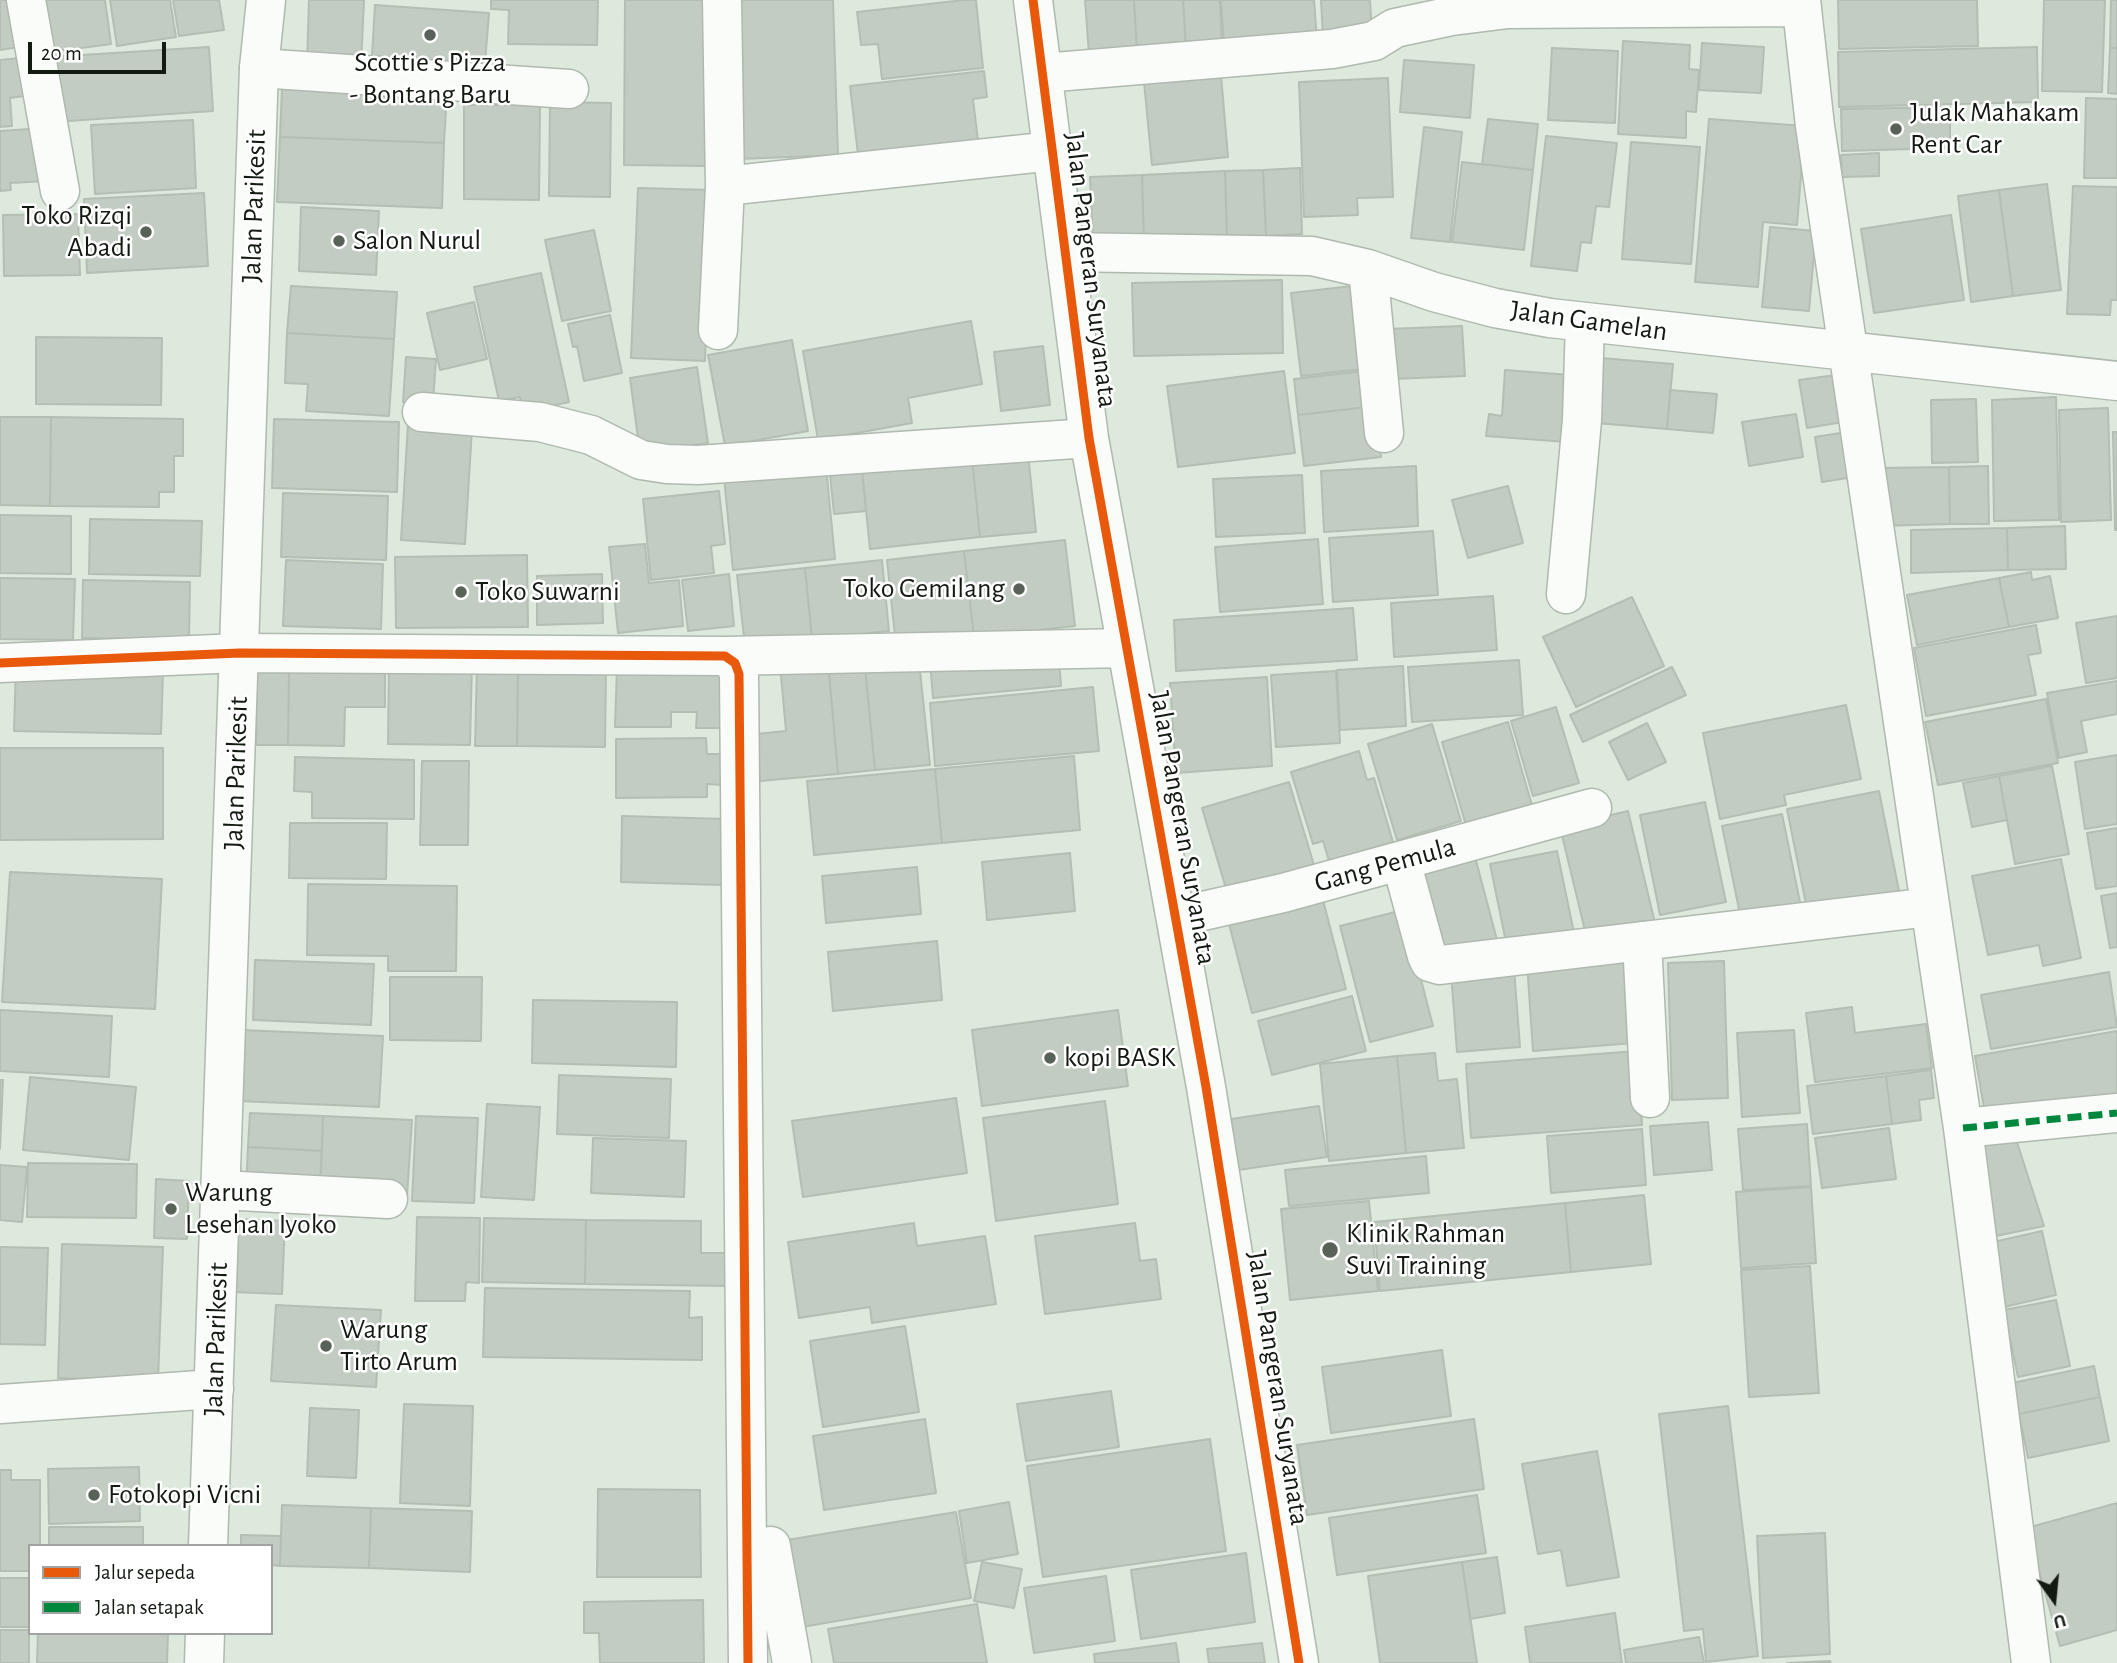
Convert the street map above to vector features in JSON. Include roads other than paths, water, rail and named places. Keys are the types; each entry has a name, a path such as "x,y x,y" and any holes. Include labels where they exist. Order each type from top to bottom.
{"street":[{"path":"26,0 61,191"},
{"name":"Jalan Parikesit","path":"208,1544 259,68 266,0"},
{"path":"718,330 725,186 722,0"},
{"name":"Jalan Pangeran Suryanata","path":"1033,0 1089,438 1206,1087 1299,1663"},
{"path":"1044,74 1332,49 1374,41 1394,14 1452,16 1508,9 1802,4 1815,126 1963,1128 2031,1663"},
{"path":"259,68 569,89"},
{"path":"725,186 1053,151"},
{"name":"Jalan Gamelan","path":"1065,252 1312,256 1368,269 1434,292 1495,308 1585,322 2117,381"},
{"path":"1368,269 1384,433"},
{"path":"1566,594 1582,420 1585,322"},
{"path":"422,412 540,422 591,435 641,460 667,464 698,465 1089,438"},
{"path":"0,663 240,653 725,656 1127,648"},
{"path":"725,656 735,663 740,674 748,1663"},
{"name":"Gang Pemula","path":"1176,917 1283,893 1592,808"},
{"path":"1401,861 1430,962 1440,965 1930,907"},
{"path":"1642,941 1650,1098"},
{"path":"1963,1128 2117,1113"},
{"path":"221,1191 388,1199"},
{"path":"0,1404 214,1389"},
{"path":"771,1545 792,1663"},
{"path":"204,1663 205,1635"}],"place":[{"name":"Scottie s Pizza - Bontang Baru","path":"430,35"},
{"name":"Julak Mahakam Rent Car","path":"1896,129"},
{"name":"Toko Rizqi Abadi","path":"146,232"},
{"name":"Salon Nurul","path":"339,241"},
{"name":"Toko Gemilang","path":"1019,589"},
{"name":"Toko Suwarni","path":"461,592"},
{"name":"kopi BASK","path":"1050,1058"},
{"name":"Warung Lesehan Iyoko","path":"171,1209"},
{"name":"Klinik Rahman Suvi Training","path":"1330,1250"},
{"name":"Warung Tirto Arum","path":"326,1346"},
{"name":"Fotokopi Vicni","path":"94,1495"}]}
